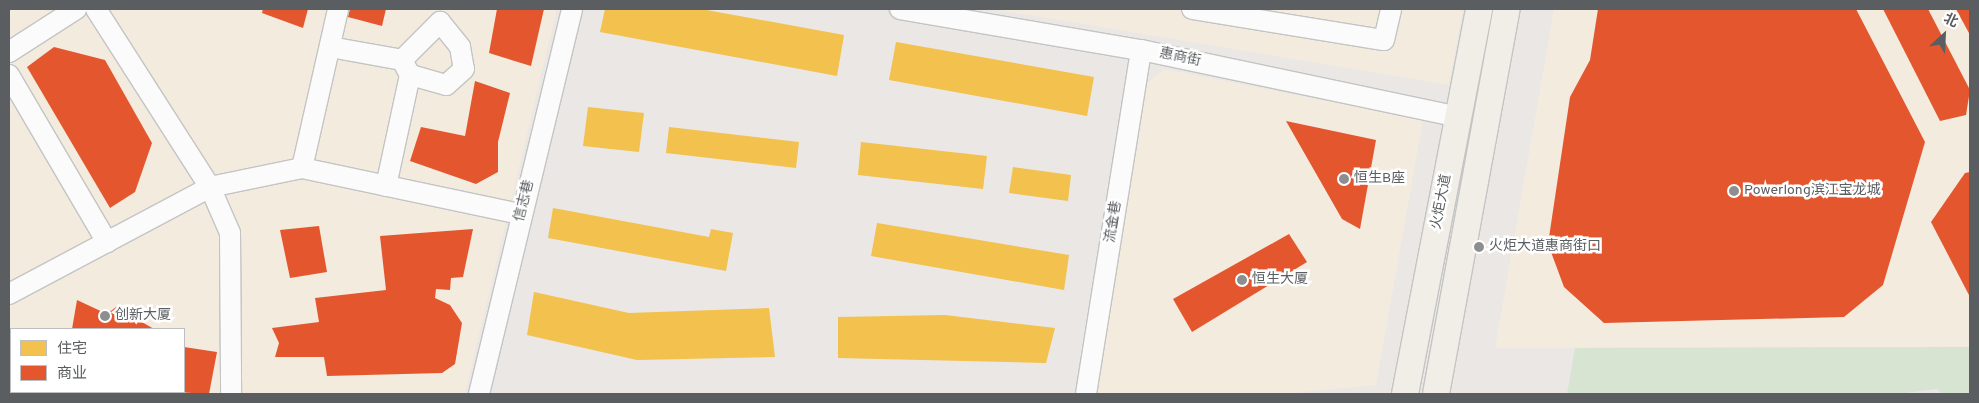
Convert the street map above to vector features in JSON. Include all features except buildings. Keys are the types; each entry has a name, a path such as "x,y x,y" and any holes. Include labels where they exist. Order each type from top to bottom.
{"main road":[{"name":"火炬大道","path":"1405,394 1479,9"},
{"name":"火炬大道","path":"1436,394 1507,9"}],"street":[{"path":"9,52 76,9"},
{"path":"96,9 210,187 230,233 230,394"},
{"path":"302,168 338,9"},
{"name":"信志巷","path":"479,394 572,9"},
{"name":"惠商街","path":"900,9 956,14 1141,50 1459,117"},
{"path":"1192,9 1384,40 1390,9"},
{"path":"330,47 406,68 446,85 464,69 460,47 441,15 406,68 386,186"},
{"name":"流金巷","path":"1086,394 1141,50"},
{"path":"9,75 107,242"},
{"path":"9,294 210,187 302,168 521,214"}],"shaded area":[{"path":"9,9 557,9 465,394 9,394"},
{"path":"992,9 1463,9 1449,85"},
{"name":"Powerlong滨江宝龙城","path":"1554,9 1970,9 1970,347 1495,348"},
{"path":"1164,69 1423,120 1376,385 1283,394 1097,394 1146,84"}],"green space":[{"path":"1970,347 1970,394 1943,394 1937,389 1897,394 1567,394 1575,348"}],"place":[{"name":"恒生B座","path":"1344,179"},
{"name":"Powerlong滨江宝龙城","path":"1734,191"},
{"name":"火炬大道惠商街口","path":"1479,247"},
{"name":"恒生大厦","path":"1242,280"},
{"name":"创新大厦","path":"105,316"}]}
